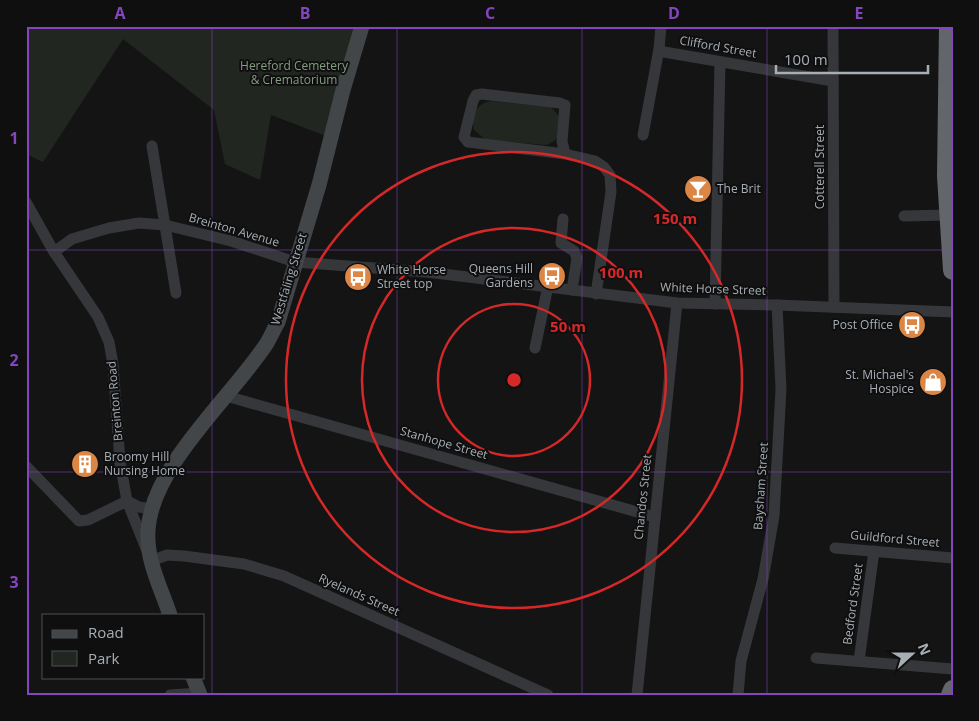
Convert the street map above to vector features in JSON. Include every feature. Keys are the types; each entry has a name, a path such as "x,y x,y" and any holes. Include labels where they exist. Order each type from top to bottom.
{"highway":[{"path":"949,26 951,56 947,176 948,215 953,268"},
{"path":"951,695 953,690"}],"street":[{"name":"Westfaling Street","path":"151,561 148,532 151,509 180,454 268,342 278,322 319,185 343,90 362,26"},
{"path":"643,135 659,49 660,26"},
{"name":"Cotterell Street","path":"833,26 834,307"},
{"name":"Clifford Street","path":"659,49 664,52 834,81"},
{"path":"715,304 720,62"},
{"path":"565,154 562,141 566,105 482,94 476,95 473,100 464,137 468,142 565,154 595,161 604,167 610,175 611,192 596,294"},
{"path":"152,146 176,293"},
{"name":"Breinton Road","path":"26,202 54,252 98,317 109,342 113,364 120,462 127,501 170,614"},
{"path":"904,216 948,215"},
{"path":"563,219 561,243 574,251 577,258 572,290"},
{"name":"Breinton Avenue","path":"54,252 72,239 109,228 140,223 165,225 231,241 295,262"},
{"name":"White Horse Street","path":"295,262 427,272 677,303 953,312"},
{"path":"536,348 548,286"},
{"name":"Chandos Street","path":"637,695 677,303"},
{"name":"Baysham Street","path":"738,695 739,671 763,579 774,516 781,389 777,305"},
{"name":"Stanhope Street","path":"226,396 655,517"},
{"path":"26,466 79,521 88,520 127,501 139,507 151,509"},
{"name":"Guildford Street","path":"835,548 953,558"},
{"name":"Bedford Street","path":"859,661 874,551"},
{"name":"Ryelands Street","path":"151,561 167,556 184,556 244,564 284,576 548,695"},
{"path":"816,658 953,669"},
{"path":"170,695 200,694 194,678"}],"green space":[{"name":"Hereford Cemetery & Crematorium","path":"26,26 355,26 326,136 271,115 260,180 225,164 214,110 123,39 43,162 26,154"},
{"path":"491,101 551,107 562,120 558,136 554,141 546,145 486,140 474,130 473,120 478,107"}],"place":[{"name":"The Brit","path":"698,189"},
{"name":"Queens Hill Gardens","path":"552,276"},
{"name":"White Horse Street top","path":"358,277"},
{"name":"Post Office","path":"912,325"},
{"name":"St. Michael's Hospice","path":"933,382"},
{"name":"Broomy Hill Nursing Home","path":"85,464"}]}
